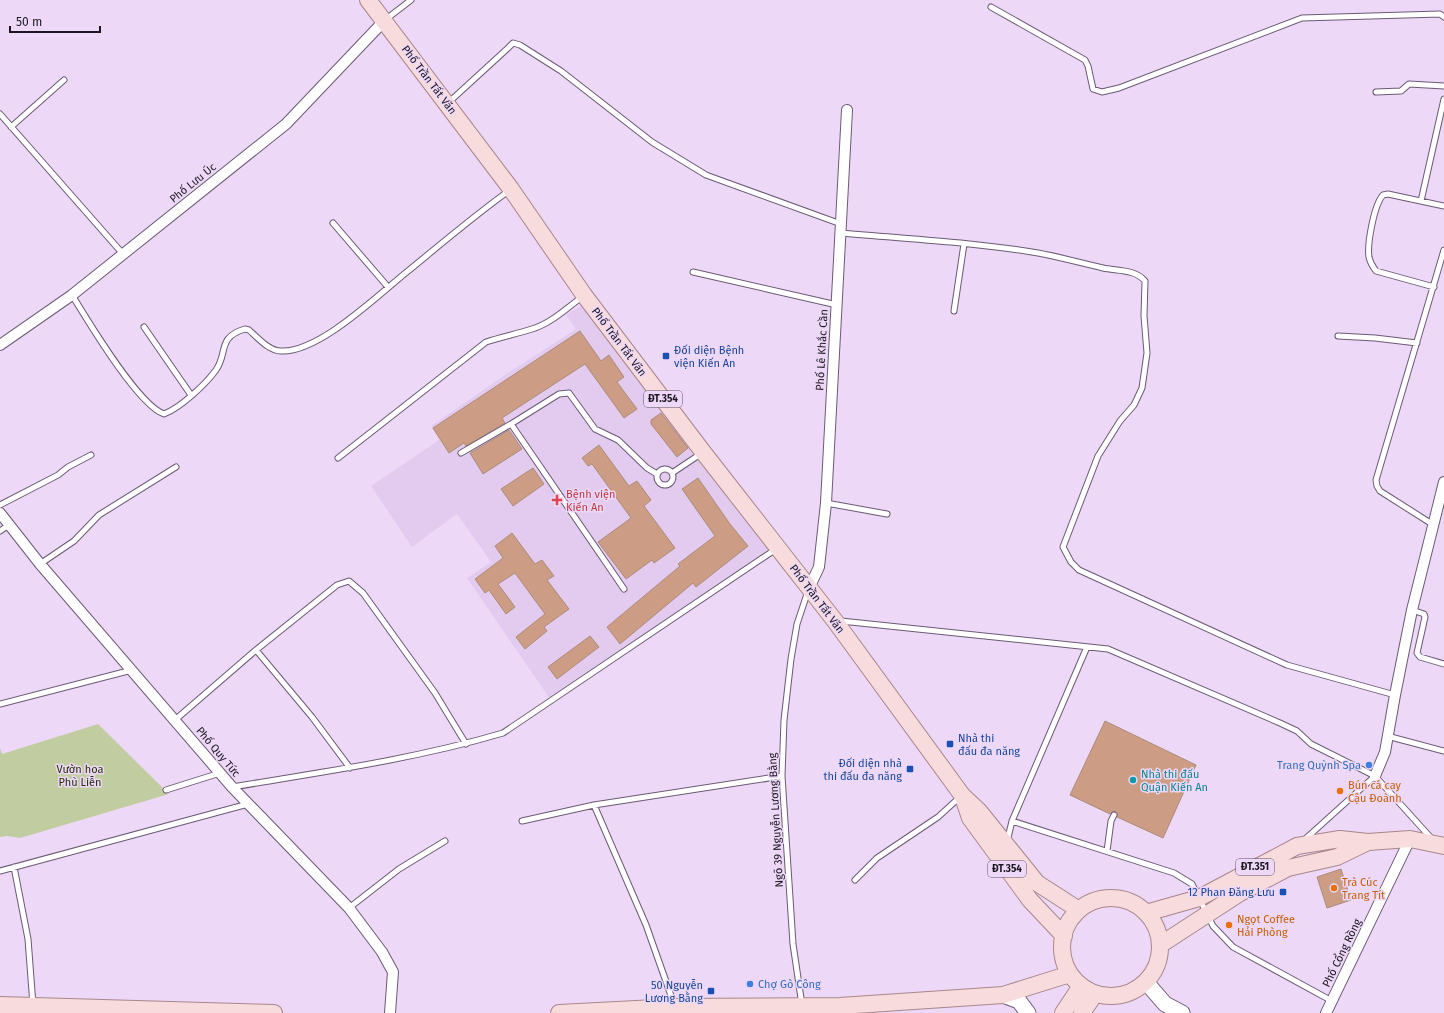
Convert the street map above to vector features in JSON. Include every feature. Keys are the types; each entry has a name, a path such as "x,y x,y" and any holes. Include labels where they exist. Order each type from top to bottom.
{"main road":[{"name":"Phố Trần Tất Văn","path":"368,0 511,189 584,295 703,452 835,621 962,795 979,811 1037,883 1079,910"},
{"name":"Phố Trần Tất Văn","path":"962,795 970,818 1030,900 1064,936"},
{"name":"ĐT.351","path":"1146,913 1199,898 1297,846 1340,839 1368,842 1410,839 1440,845"},
{"name":"ĐT.351","path":"1160,945 1240,893 1288,868 1337,857 1368,842"},
{"path":"1117,899 1133,903 1146,913 1155,926 1160,945 1157,965 1146,982 1139,988 1122,995 1113,996 1095,994 1081,986 1070,974 1063,955 1064,936 1072,918 1079,910 1101,900 1117,899"},
{"path":"559,1013 659,1010 675,1007 802,1006 840,1010 1003,995 1070,974"},
{"path":"1146,982 1165,1004 1182,1013"},
{"path":"1064,1013 1081,986"},
{"path":"1082,1013 1095,994"},
{"path":"1003,995 1019,1001 1028,1013"},
{"path":"0,1005 274,1013"}],"street":[{"name":"Phố Lưu Úc","path":"0,345 72,295 286,124 384,21"},
{"name":"Phố Lê Khắc Cần","path":"809,588 819,567 826,504 842,229 847,110"},
{"path":"1375,776 1385,752 1412,610 1432,524 1444,482"},
{"name":"Phố Quy Tức","path":"0,513 40,564 132,669 232,787 349,908 382,952 393,972 390,1013"},
{"name":"Phố Cổng Rồng","path":"1326,1013 1410,839"}],"lane":[{"path":"384,21 411,0"},
{"path":"991,7 1085,60 1088,66 1093,90 1102,92 1145,79 1302,18 1440,14 1444,16"},
{"path":"447,104 508,48 513,44 520,45 561,71 652,142 706,175 842,229 1038,253 1105,269 1136,273 1145,281 1144,316 1147,353 1142,388 1134,405 1120,421 1098,456 1063,546 1071,562 1079,570 1287,665 1395,695"},
{"path":"11,127 64,80"},
{"path":"1376,92 1401,91 1409,84 1444,86"},
{"path":"1422,201 1444,100"},
{"path":"0,114 123,254"},
{"path":"72,295 116,362 145,400 157,412 164,414 174,410 216,369 226,340 233,334 245,329 249,330 272,349 282,351 297,348 324,336 356,315 388,286 511,189"},
{"path":"1434,287 1376,271 1372,267 1369,257 1370,239 1380,198 1388,194 1444,206"},
{"path":"333,224 388,286"},
{"path":"954,311 964,244"},
{"path":"1432,524 1380,491 1376,480 1444,250"},
{"path":"693,272 837,305"},
{"path":"338,458 486,342 532,329 553,318 584,295"},
{"path":"144,327 191,395"},
{"path":"1338,336 1375,338 1417,343"},
{"path":"461,453 559,394 569,393 595,429 618,440 647,468 657,474"},
{"path":"511,424 624,589"},
{"path":"672,473 703,452"},
{"path":"0,505 58,475 68,467 91,455"},
{"path":"40,564 74,541 99,515 176,467"},
{"path":"657,474 662,469 669,470 672,473"},
{"path":"657,474 658,481 664,485 668,484 672,479 672,473"},
{"path":"826,504 886,514"},
{"path":"0,531 9,525"},
{"path":"232,787 350,768 466,744 503,733 778,548"},
{"path":"175,720 256,650 337,585 349,581 363,593 435,693 466,744"},
{"name":"Ngõ 39 Nguyễn Lương Bằng","path":"802,1006 793,944 782,776 784,720 790,659 798,624 809,588"},
{"path":"1412,610 1424,614 1425,617 1417,653 1420,657 1444,664"},
{"path":"835,621 1108,649 1252,710 1297,731 1311,744 1375,776 1440,845"},
{"path":"1006,844 1012,821 1087,647"},
{"path":"256,650 312,717 350,768"},
{"path":"0,704 132,669"},
{"path":"1387,736 1444,751"},
{"path":"166,790 220,773"},
{"path":"522,821 594,805 782,776"},
{"path":"1297,846 1375,776"},
{"path":"855,880 877,858 938,817 962,795"},
{"path":"0,871 248,804"},
{"path":"594,805 646,926 675,1007"},
{"path":"1107,851 1111,821 1114,815"},
{"path":"1012,821 1174,873 1192,884 1213,926 1233,947 1332,1000"},
{"path":"349,908 399,869 445,841"},
{"path":"14,867 28,939 33,1006"}],"shaded area":[{"name":"Bệnh viện Kiến An","path":"585,303 771,548 550,699 467,578 491,562 457,514 412,547 371,486 439,440 431,426 505,375 576,329 566,315"}],"green space":[{"name":"Vườn hoa Phù Liễn","path":"98,724 169,794 20,838 7,836 0,837 0,748 2,754"}],"building":[{"path":"580,331 601,361 609,355 624,377 617,382 637,409 624,418 585,364 502,418 505,423 466,446 464,443 449,453 433,428"},
{"path":"661,413 688,448 677,457 651,424 651,420"},
{"path":"509,430 522,449 483,474 470,453"},
{"path":"599,445 629,486 637,481 651,500 644,506 675,548 654,563 652,560 626,579 598,542 631,518 592,464 588,466 582,458"},
{"path":"533,468 544,484 513,506 501,489"},
{"path":"698,478 730,524 748,546 696,587 693,583 620,644 607,627 680,566 678,564 715,536 682,489"},
{"path":"512,533 535,564 542,560 554,576 547,580 569,609 544,627 547,631 525,649 516,637 545,614 515,573 498,584 515,607 506,614 489,590 485,593 475,579 503,558 495,546"},
{"path":"590,636 599,647 557,679 548,667"},
{"name":"Nhà thi đấu Quận Kiến An","path":"1105,721 1196,765 1163,838 1117,817 1115,811 1110,814 1070,795"},
{"name":"Trà Cúc Trang Tít","path":"1341,869 1351,900 1327,908 1317,877"}],"place":[{"name":"Đối diện Bệnh viện Kiến An","path":"666,356"},
{"name":"Bệnh viện Kiến An","path":"557,500"},
{"name":"Nhà thi đấu đa năng","path":"950,744"},
{"name":"Trang Quỳnh Spa","path":"1369,765"},
{"name":"Đối diện nhà thi đấu đa năng","path":"910,769"},
{"name":"Nhà thi đấu Quận Kiến An","path":"1133,780"},
{"name":"Bún cá cay Cậu Đoành","path":"1340,791"},
{"name":"Trà Cúc Trang Tít","path":"1334,888"},
{"name":"12 Phan Đăng Lưu","path":"1283,892"},
{"name":"Ngọt Coffee Hải Phòng","path":"1229,925"},
{"name":"Chợ Gò Công","path":"750,984"},
{"name":"50 Nguyễn Lương Bằng","path":"711,991"}]}
